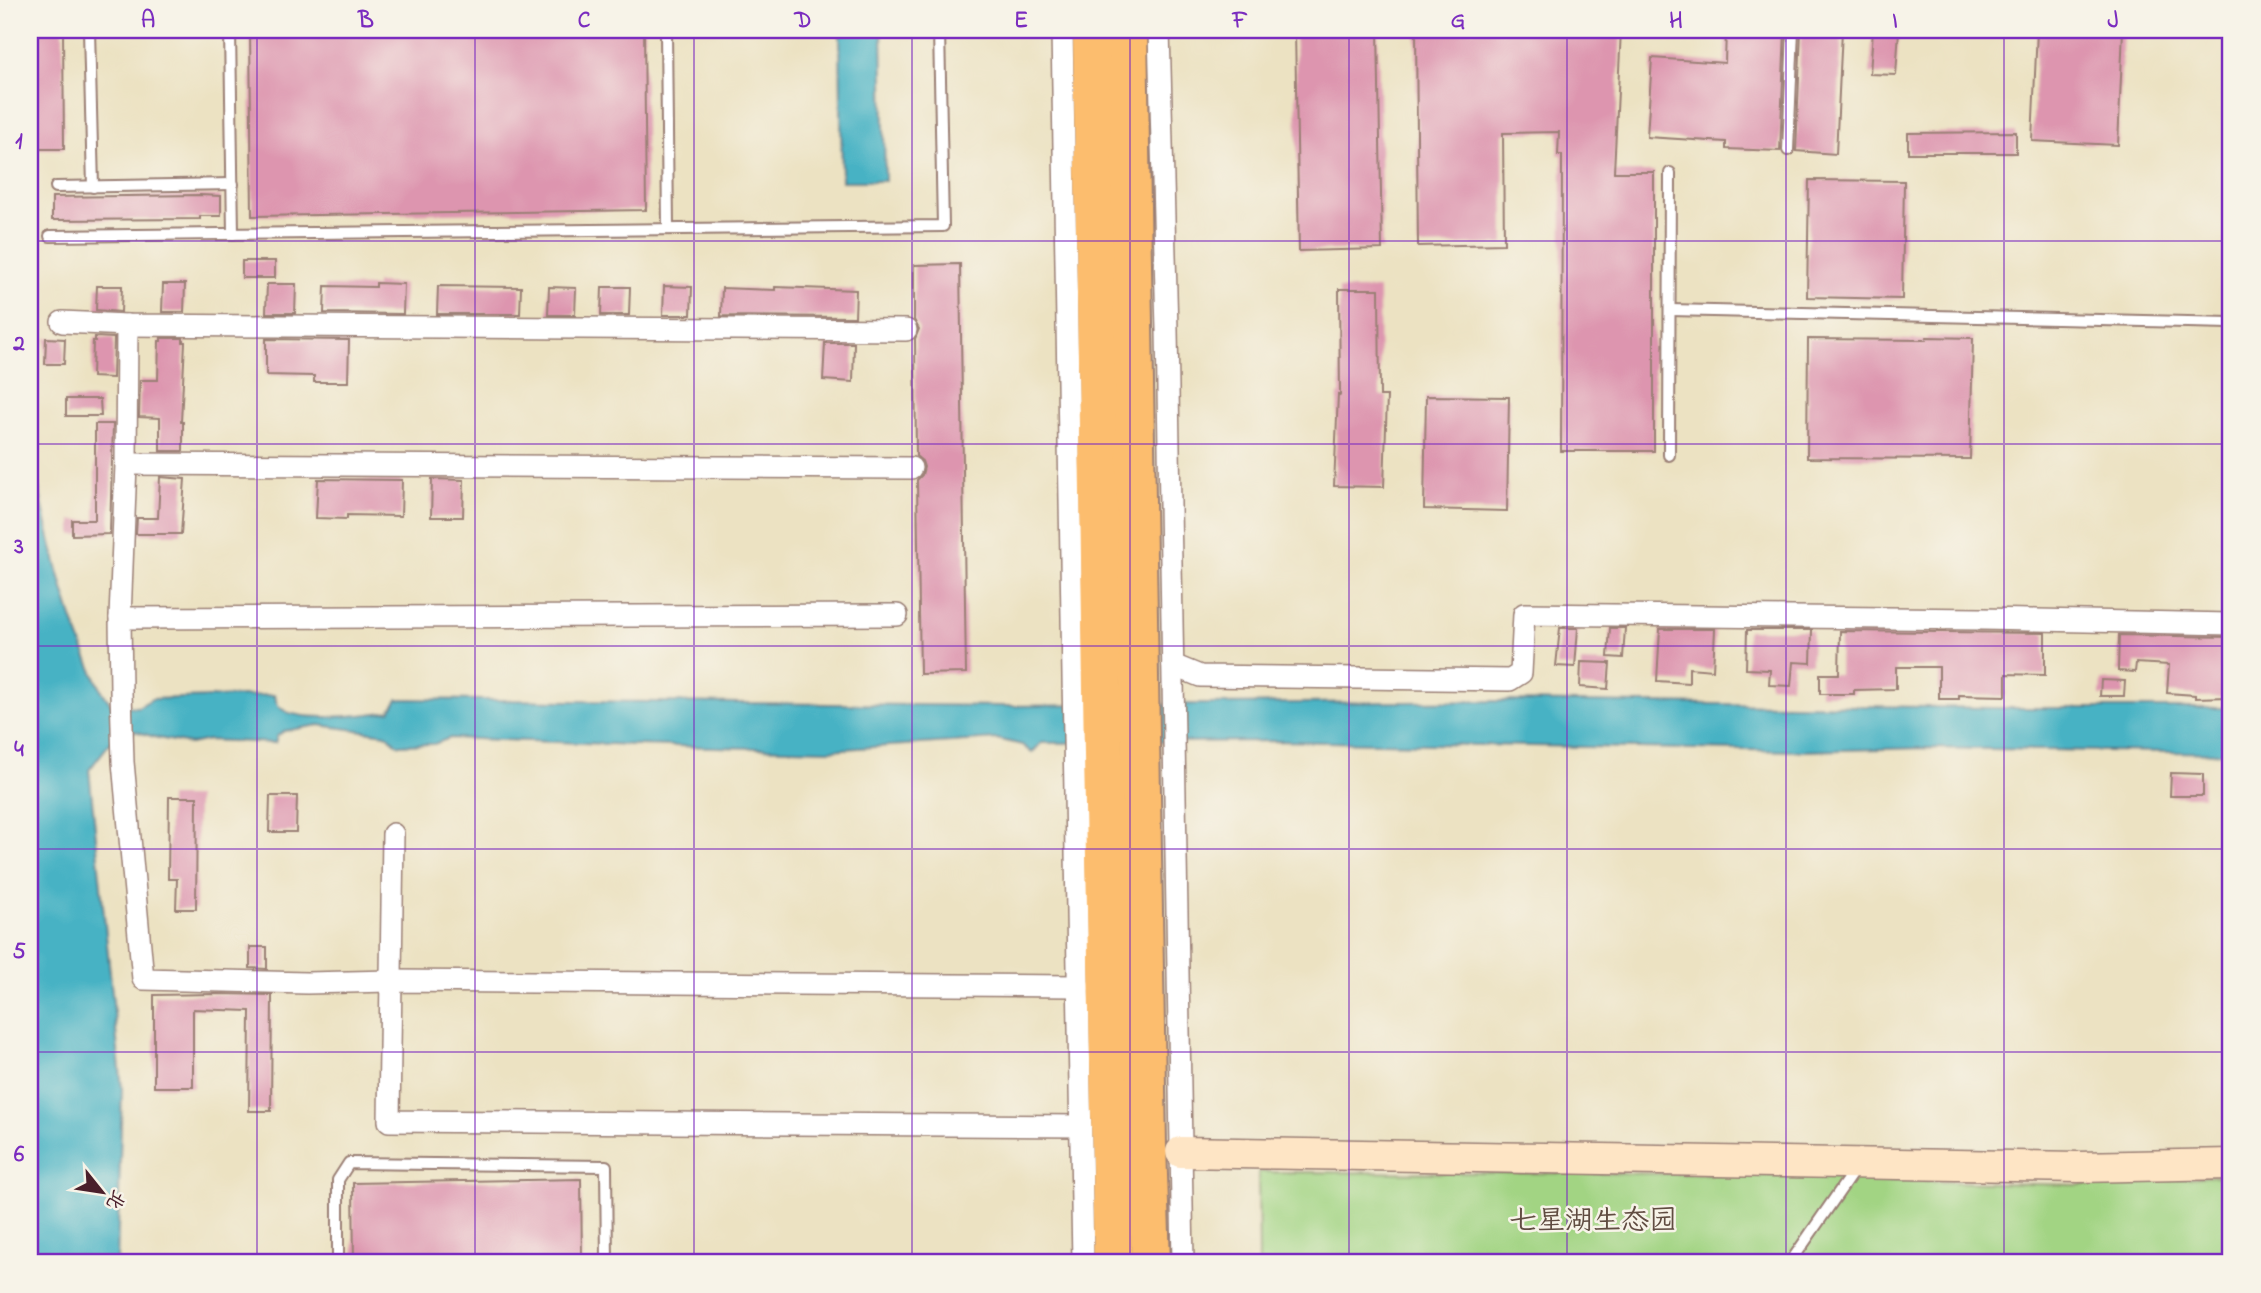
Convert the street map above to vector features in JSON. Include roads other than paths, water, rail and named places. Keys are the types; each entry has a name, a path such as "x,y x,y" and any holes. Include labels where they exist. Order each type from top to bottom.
{"highway":[{"path":"1092,30 1088,759 1113,1263"},
{"path":"1128,30 1158,763 1147,1146 1151,1263"}],"street":[{"path":"1062,30 1088,696"},
{"path":"1156,689 1173,665 1160,30"},
{"path":"62,322 127,325 906,330"},
{"path":"127,325 126,464 120,618 121,691 123,762 143,979 307,983 390,981 1079,986"},
{"path":"126,464 911,468"},
{"path":"1173,665 1200,676 1510,680 1521,673 1524,614 1982,618 2231,624"},
{"path":"120,618 897,615"},
{"path":"1083,1263 1079,986 1088,759"},
{"path":"1158,763 1181,1152 1183,1263"},
{"path":"393,834 389,1121 1081,1126"},
{"path":"1181,1152 2078,1167 2231,1164"}],"lane":[{"path":"89,30 93,187"},
{"path":"230,30 233,233"},
{"path":"666,30 668,229"},
{"path":"50,236 943,226 939,30"},
{"path":"1788,150 1793,30"},
{"path":"1669,454 1670,173"},
{"path":"56,187 233,184"},
{"path":"1670,310 2231,323"},
{"path":"338,1263 338,1180 349,1163 606,1166 607,1263"},
{"path":"1790,1263 1859,1164"}],"water":[{"path":"840,30 882,30 885,181 842,181"},
{"path":"30,446 67,603 94,674 112,705 138,707 152,699 275,695 277,704 282,709 303,716 318,717 390,711 398,699 1002,706 1508,701 1997,708 2231,708 2231,753 1925,748 1799,751 1276,741 1041,743 1032,753 1022,745 997,739 828,750 450,738 434,744 398,745 386,734 319,725 284,731 277,736 275,743 208,740 190,744 135,731 109,744 89,770 122,1089 117,1263 30,1263"}],"park label":[{"name":"七星湖生态园","path":"1593,1219"}]}
